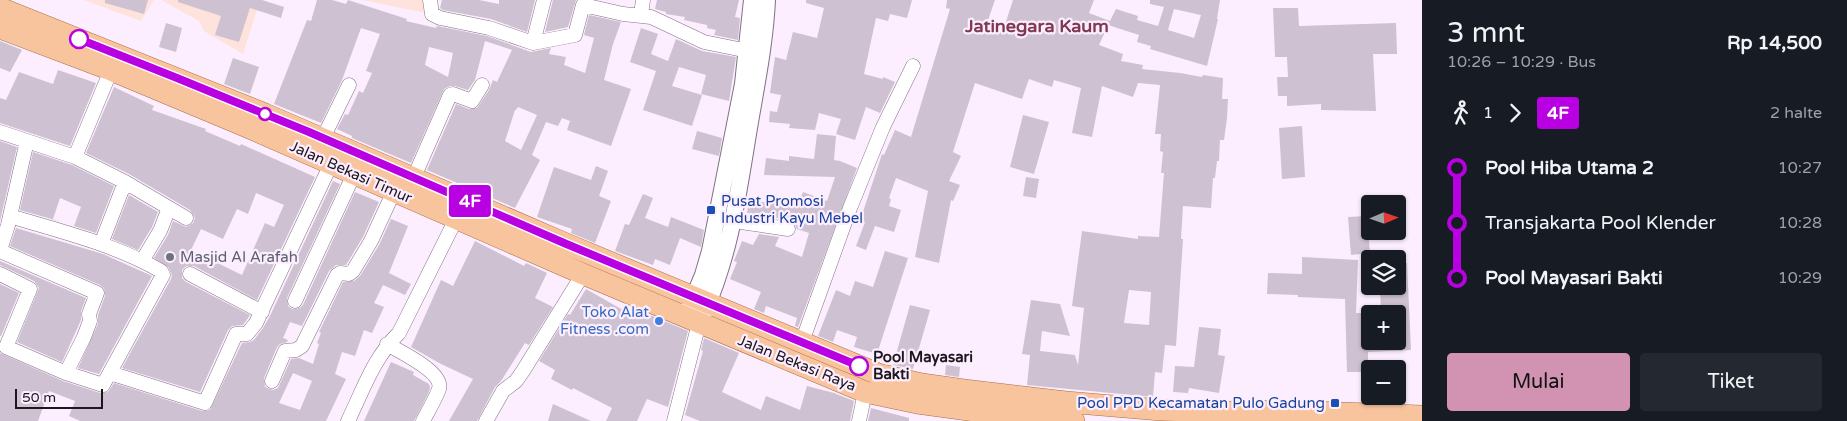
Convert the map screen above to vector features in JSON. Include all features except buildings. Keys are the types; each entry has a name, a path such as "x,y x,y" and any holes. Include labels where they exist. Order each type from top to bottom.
{"main road":[{"name":"Jalan Bekasi Timur","path":"0,8 323,138 701,300"},
{"name":"Jalan Bekasi Timur","path":"0,28 111,70 245,126 692,320"},
{"name":"Jalan Bekasi Raya","path":"701,300 878,374 922,384 1008,396 1161,410 1225,412 1291,411 1422,416"},
{"name":"Jalan Bekasi Raya","path":"692,320 865,392 974,416 1074,421"}],"street":[{"path":"430,0 432,14 440,18 490,28 533,42 575,35 583,6 623,14 641,15 659,21 704,42 748,51"},
{"path":"533,42 544,0"},
{"path":"641,15 643,0"},
{"path":"674,421 692,320 726,256 734,221 749,85 748,51 752,0"},
{"path":"701,300 710,251 767,0"},
{"path":"802,342 850,208 883,127 913,66"},
{"path":"74,157 111,70"},
{"path":"323,138 349,85"},
{"path":"414,177 450,95 453,94 472,101 482,85"},
{"path":"0,132 74,157 125,182 186,218"},
{"path":"27,141 0,251 97,293 89,314 90,321 84,337 66,373"},
{"path":"110,373 205,403 236,334 248,332 262,312 331,164"},
{"path":"295,301 354,174"},
{"path":"100,244 125,182"},
{"path":"272,380 284,351 296,350 302,346 337,275 340,273 349,274 353,271 371,241 394,191"},
{"path":"348,421 375,364 387,344 398,333 450,216 466,200"},
{"path":"142,261 160,231 169,208"},
{"path":"0,274 30,289 6,347 66,373 103,386 163,275 161,271 114,248 10,216"},
{"path":"734,221 788,229"},
{"path":"190,274 262,312"},
{"path":"486,421 503,391 516,382 583,274"},
{"path":"387,344 434,373 439,381 439,388 423,421"},
{"path":"858,421 865,392"}],"shaded area":[{"path":"84,0 154,0 141,21"},
{"path":"161,0 260,0 243,54 204,31 199,21"},
{"path":"362,0 431,0 426,13"}],"bus line":[{"name":"4F","path":"79,39 309,132 564,243 859,366"}],"place":[{"name":"Pusat Promosi Industri Kayu Mebel","path":"711,210"},
{"name":"Masjid Al Arafah","path":"170,257"},
{"name":"Toko Alat Fitness .com","path":"659,321"},
{"name":"Pool Mayasari Bakti","path":"859,366"},
{"name":"Pool PPD Kecamatan Pulo Gadung","path":"1335,403"}],"district":[{"name":"Jatinegara Kaum","path":"1037,26"}]}
